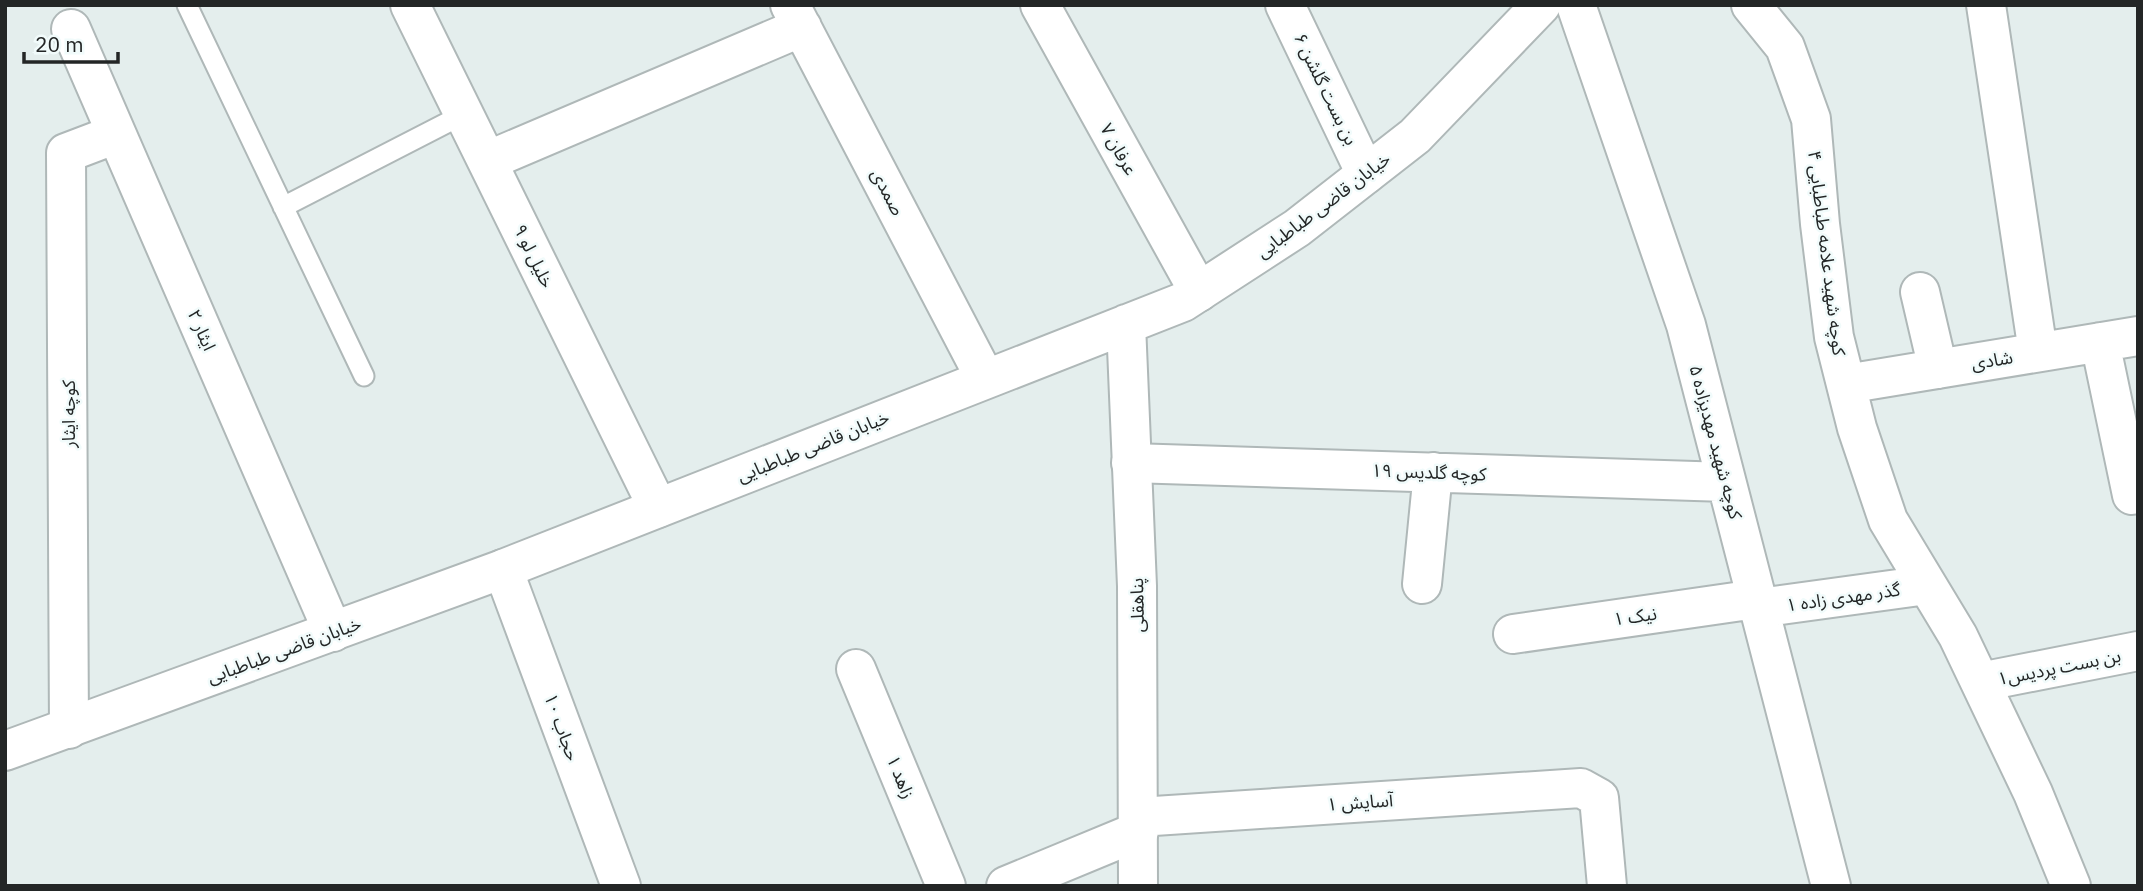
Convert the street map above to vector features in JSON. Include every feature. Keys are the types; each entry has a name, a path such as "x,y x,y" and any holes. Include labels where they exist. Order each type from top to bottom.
{"street":[{"name":"خلیل لو ۹","path":"410,5 658,508"},
{"name":"عرفان ۷","path":"1040,5 1199,292"},
{"name":"بن بست گلشن ۶","path":"1285,5 1366,174"},
{"name":"خیابان قاضی طباطبایی","path":"5,751 503,569 985,378 1183,303 1297,228 1415,136 1541,5"},
{"name":"کوچه شهید مهدیزاده ۵","path":"1576,5 1686,326 1831,886"},
{"name":"کوچه شهید علامه طباطبایی ۴","path":"1751,5 1786,47 1811,119 1834,337 1857,428 1888,520 1958,636 2033,793 2071,886"},
{"path":"1986,5 2038,352"},
{"path":"487,161 796,16"},
{"name":"صمدی","path":"796,16 985,378"},
{"name":"ایثار ۲","path":"71,29 333,632"},
{"name":"کوچه ایثار","path":"69,729 66,153 116,134"},
{"path":"1920,292 1938,369"},
{"name":"پناهقلی","path":"1126,324 1137,586 1138,886"},
{"name":"شادی","path":"1846,384 2138,336"},
{"path":"2100,342 2132,495"},
{"name":"کوچه گلدیس ۱۹","path":"1131,463 1726,482"},
{"path":"1422,584 1433,472"},
{"name":"حجاب ۱۰","path":"503,569 621,886"},
{"name":"گذر مهدی زاده ۱","path":"1758,603 1927,585"},
{"name":"نیک ۱","path":"1513,634 1758,603"},
{"name":"بن بست پردیس۱","path":"1980,682 2138,651"},
{"name":"زاهد ۱","path":"856,668 946,886"},
{"name":"آسایش ۱","path":"1139,824 1581,788 1599,798 1606,886"},
{"path":"1006,886 1139,824"}],"lane":[{"path":"187,5 364,376"},
{"path":"283,206 464,114"}]}
